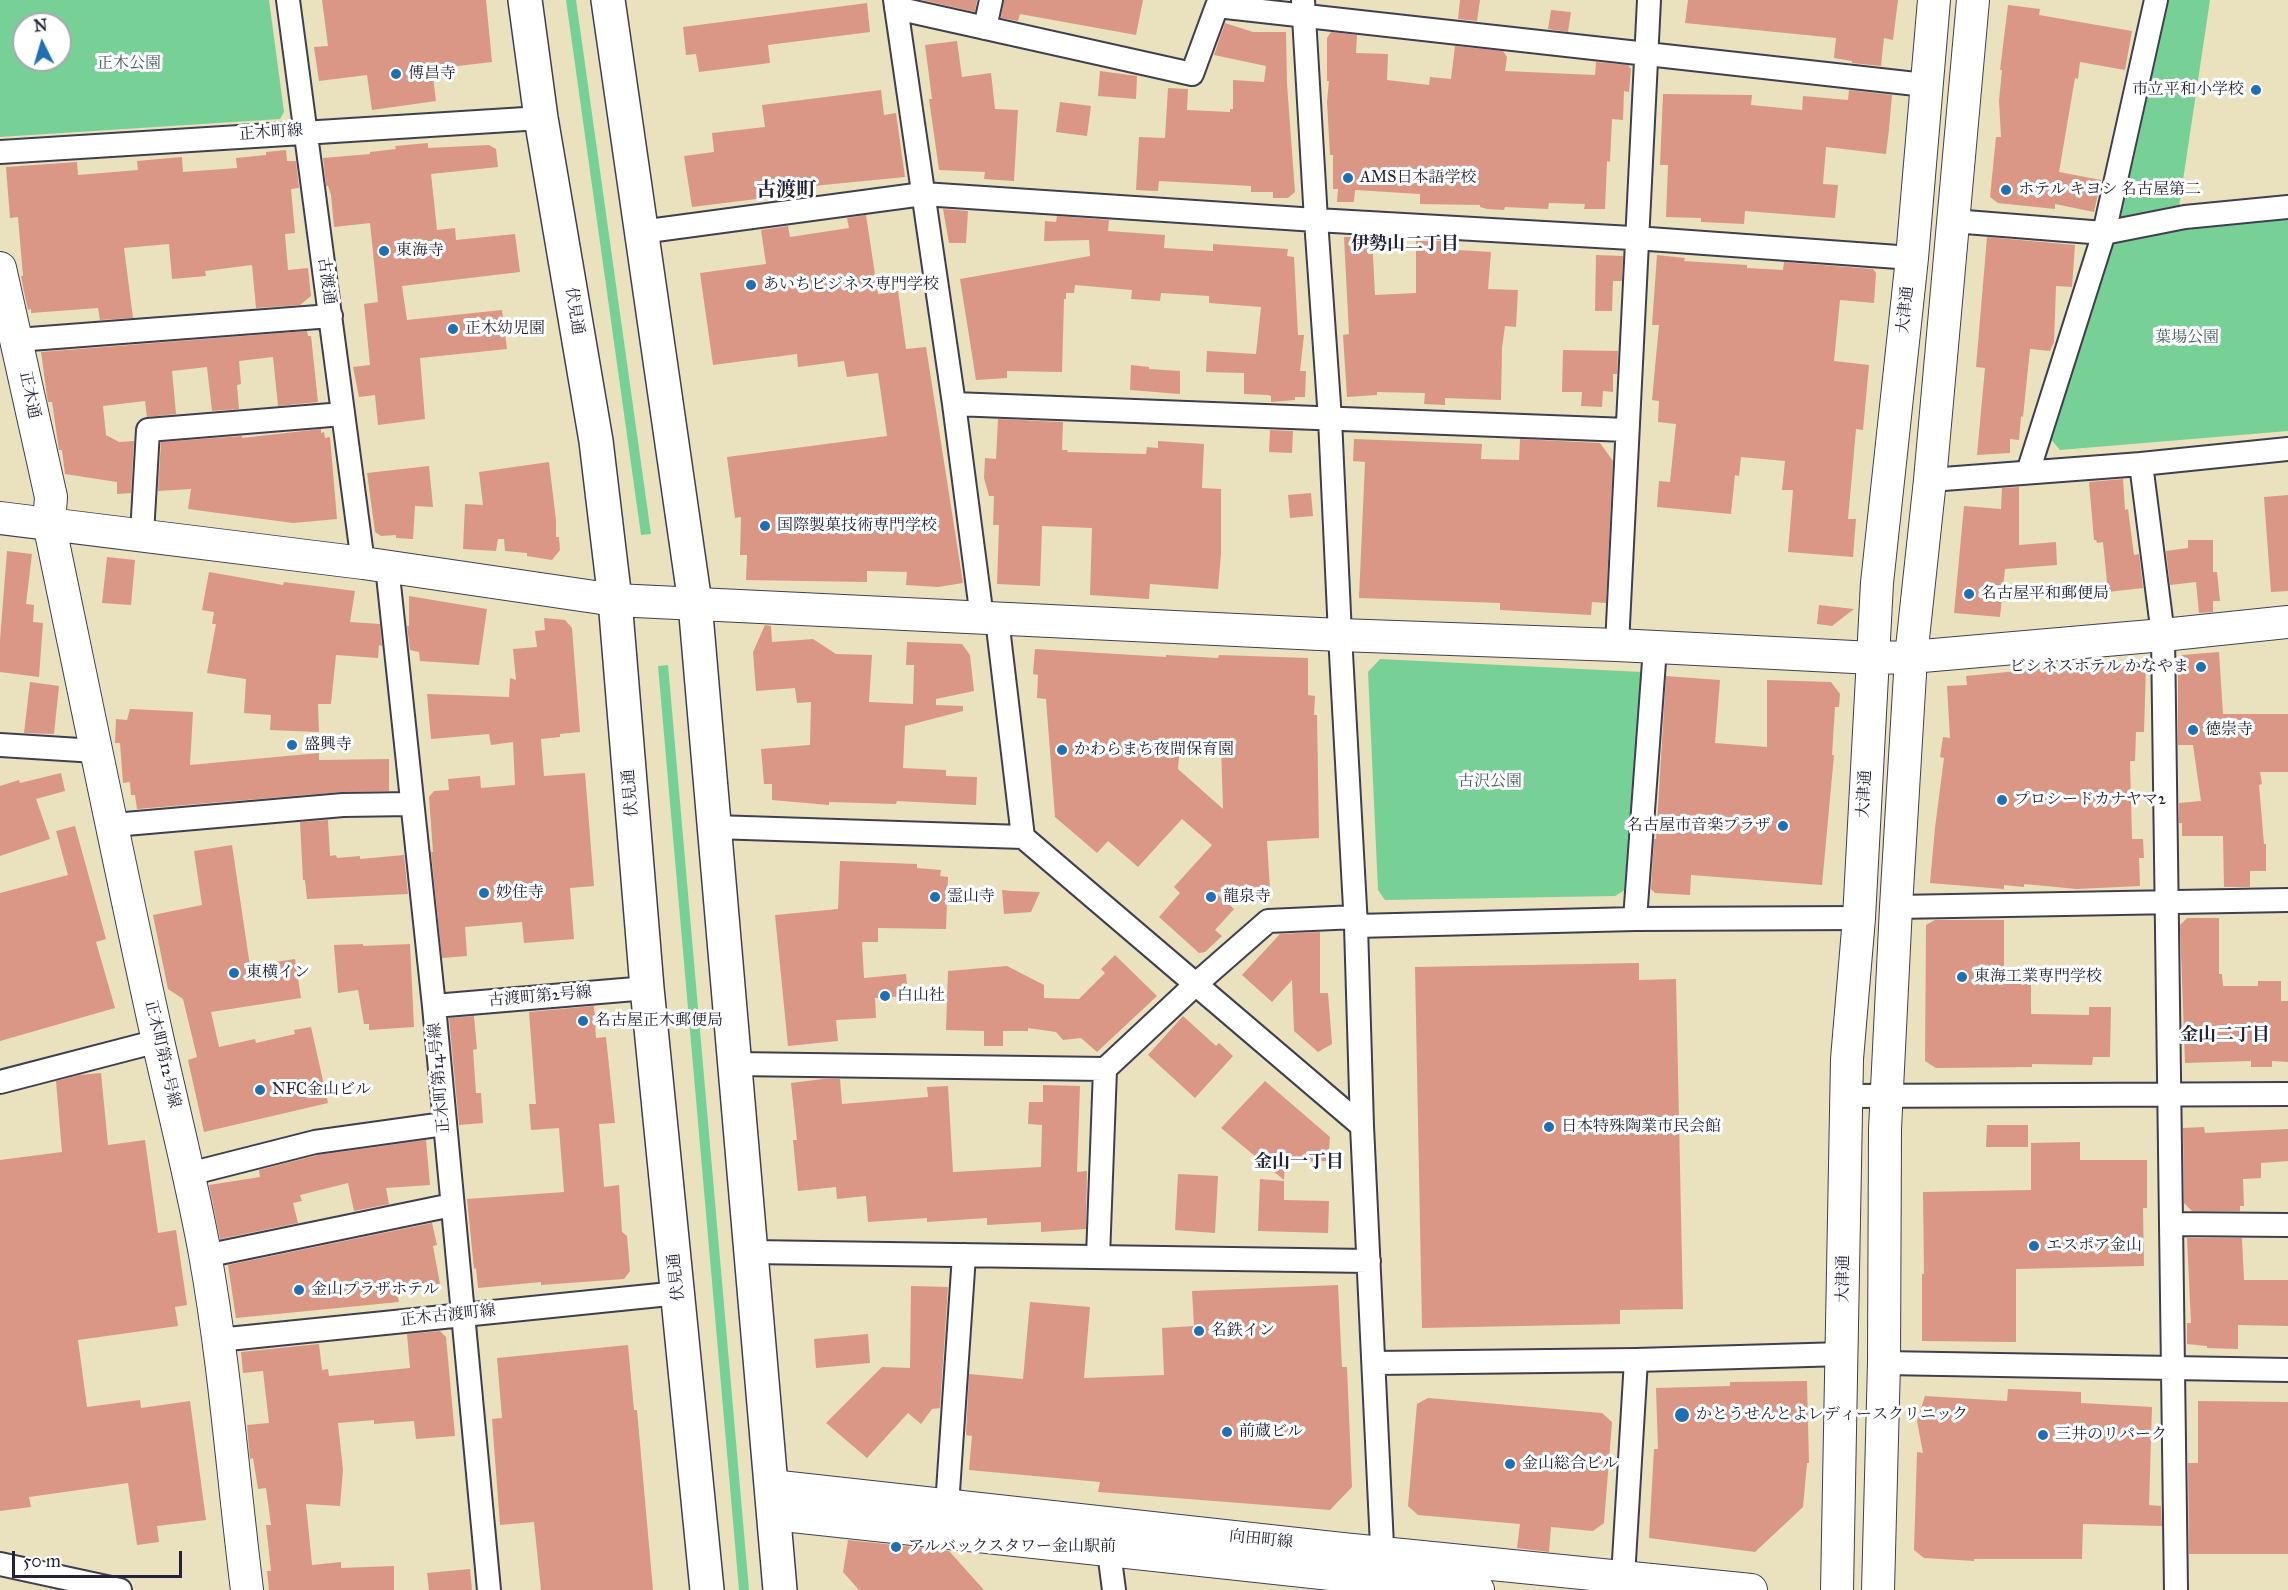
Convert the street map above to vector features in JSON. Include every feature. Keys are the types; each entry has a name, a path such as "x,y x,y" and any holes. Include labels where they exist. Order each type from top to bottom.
{"highway":[{"name":"伏見通","path":"525,0 542,118 596,441 615,600 646,988 679,1293 707,1590"},
{"path":"608,0 695,603 780,1590"}],"street":[{"name":"古渡通","path":"288,0 344,414 375,564"},
{"path":"985,28 991,0"},
{"path":"1617,645 1649,0"},
{"name":"大津通","path":"1838,1590 1847,1059 1859,918 1877,583 1912,258 1934,0"},
{"path":"1878,1590 1884,1363 1886,1097 1896,907 1911,657 1930,480 1973,0"},
{"path":"2028,472 2104,233 2156,0"},
{"path":"1023,837 954,404 895,4 985,28 1192,74 1218,3 1304,8 1647,54 1925,85"},
{"path":"1304,8 1330,419 1356,921 1362,1126 1383,1567"},
{"name":"正木町線","path":"0,152 306,131 542,118"},
{"path":"641,232 923,194 1637,238 1912,258"},
{"path":"1953,221 2104,233 2185,217 2288,207"},
{"name":"正木通","path":"0,268 51,497 50,523"},
{"path":"17,340 331,316"},
{"path":"954,404 1627,430"},
{"path":"142,534 148,430 344,414"},
{"path":"1930,480 2141,464 2288,449"},
{"path":"2141,464 2163,635 2176,1590"},
{"path":"0,518 375,564 615,600 1340,635 1617,645 1873,658 1911,657 2288,622"},
{"name":"正木町第12号線","path":"50,523 96,751 114,825 205,1256 218,1340 248,1590"},
{"name":"正木町第14号線","path":"375,564 411,804 434,1006 489,1590"},
{"path":"1635,919 1655,648"},
{"path":"0,745 96,751"},
{"path":"114,825 343,805 411,804"},
{"path":"714,826 1023,837 1362,1126"},
{"path":"1896,907 2288,900"},
{"path":"735,1064 1105,1069 1268,921 1859,918"},
{"name":"古渡町第2号線","path":"434,1006 646,988"},
{"path":"0,1082 158,1041"},
{"path":"1098,1257 1105,1069"},
{"path":"1847,1096 2288,1094"},
{"path":"189,1174 315,1142 444,1124"},
{"path":"205,1256 452,1205"},
{"path":"2171,1224 2288,1225"},
{"path":"751,1252 1369,1261"},
{"path":"946,1506 964,1255"},
{"name":"正木古渡町線","path":"218,1340 679,1293"},
{"path":"1374,1363 1636,1360 1843,1354"},
{"path":"1623,1577 1636,1360"},
{"path":"1884,1363 2288,1370"},
{"name":"向田町線","path":"772,1500 946,1506 1383,1567 1478,1590"},
{"name":"向田町線","path":"772,1500 1108,1552 1623,1577 1750,1590"},
{"path":"1108,1552 1114,1590"},
{"path":"0,1564 120,1590"},
{"path":"1830,1590 1838,1590"}],"green space":[{"name":"正木公園","path":"0,0 269,0 284,112 280,119 0,137"},
{"path":"566,0 576,0 651,534 641,535"},
{"name":"葉場公園","path":"2166,0 2210,0 2176,227 2288,212 2288,431 2060,450 2049,437"},
{"name":"古沢公園","path":"1380,659 1642,672 1625,890 1615,896 1385,900 1378,890 1368,672"},
{"path":"668,665 749,1590 739,1590 658,666"}],"building":[{"path":"322,0 486,0 492,62 432,69 436,101 372,110 367,75 319,81 314,47 328,46"},
{"path":"922,0 977,0 975,12"},
{"path":"1004,0 1143,0 1136,35 1020,14 1018,21 1001,18"},
{"path":"1460,0 1480,0 1477,21 1458,19"},
{"path":"1688,0 1898,0 1893,40 1884,38 1881,66 1852,63 1852,61 1834,58 1836,38 1685,23"},
{"path":"867,3 870,32 768,45 770,63 699,72 696,54 686,55 683,27"},
{"path":"2008,5 2040,9 2039,15 2132,31 2125,70 2080,62 2078,79 2075,78 2059,172 2101,180 2094,212 2055,204 2055,209 1998,203 1990,197 1996,137 2001,137 1999,101 2002,70 2000,70"},
{"path":"1551,10 1571,12 1568,32 1548,29"},
{"path":"1225,23 1253,32 1286,32 1287,84 1295,192 1288,198 1273,198 1273,192 1251,192 1251,186 1159,181 1158,191 1136,190 1139,137 1165,138 1168,88 1188,89 1187,110 1230,112 1230,109 1233,109 1233,80 1264,82 1266,66 1214,55"},
{"path":"1331,32 1357,35 1356,53 1388,54 1387,80 1429,85 1430,77 1451,79 1455,46 1503,51 1507,57 1505,71 1595,75 1596,62 1628,65 1631,69 1629,92 1624,91 1623,120 1612,119 1605,209 1584,209 1585,204 1549,203 1548,209 1505,207 1504,210 1487,209 1480,205 1420,204 1420,194 1355,190 1354,202 1337,202 1338,189 1333,189 1333,155 1330,155 1327,102 1329,81 1327,81 1327,38"},
{"path":"957,41 962,77 991,73 995,109 1018,110 1014,181 984,179 985,172 939,170 929,99 932,99 925,45"},
{"path":"1100,71 1137,76 1136,99 1098,96"},
{"path":"881,90 884,115 896,113 905,177 772,190 773,197 692,207 684,156 714,152 712,133 765,127 762,105"},
{"path":"1849,90 1892,95 1889,129 1886,154 1826,147 1823,184 1838,185 1835,218 1745,211 1744,224 1701,222 1701,218 1666,217 1668,165 1660,165 1663,94 1752,95 1751,105 1802,110 1803,96 1848,100"},
{"path":"1060,102 1091,106 1087,136 1056,132"},
{"path":"428,143 428,148 489,145 496,149 498,167 431,174 437,230 455,228 456,240 515,234 520,272 402,286 407,320 502,310 507,349 420,358 425,419 378,425 375,395 359,397 353,367 370,365 364,304 378,302 370,223 334,227 331,195 326,186 323,158 370,154 370,152 396,149 395,146"},
{"path":"286,150 287,161 296,161 299,188 291,189 295,233 285,234 288,270 308,268 311,296 300,305 256,308 252,265 205,271 206,276 172,279 169,244 124,248 133,318 100,320 98,308 31,313 31,309 28,310 21,276 23,276 18,217 10,218 6,167 77,162 78,175 138,170 137,161 182,157 183,172 237,168 236,158"},
{"path":"943,209 968,211 966,243 949,243"},
{"path":"866,215 878,294 898,291 906,349 926,347 963,583 938,587 906,585 907,572 867,571 867,582 746,580 747,555 740,555 741,517 735,518 727,457 887,436 878,373 847,377 844,361 798,367 797,354 713,365 700,273 766,264 761,230 788,226 790,237 849,228 847,218"},
{"path":"1057,216 1109,220 1108,231 1165,235 1164,248 1213,251 1213,244 1288,249 1287,256 1294,257 1298,335 1304,335 1300,371 1306,371 1305,397 1271,402 1271,396 1268,395 1244,394 1244,373 1206,372 1207,351 1256,354 1261,307 1209,303 1209,296 1161,293 1160,301 1131,299 1132,290 1075,285 1074,293 1066,293 1066,299 1064,299 1062,372 1007,371 1007,378 976,380 960,279 1090,256 1089,240 1044,241 1045,221 1056,222"},
{"path":"1344,237 1372,237 1375,295 1416,293 1416,241 1441,241 1441,249 1491,252 1488,289 1518,290 1516,327 1505,326 1502,348 1501,400 1445,398 1445,405 1424,404 1425,393 1377,392 1377,395 1347,397 1343,335 1349,334"},
{"path":"1987,237 2075,245 2072,287 2056,286 2054,342 2050,351 2030,349 2019,440 2010,439 2010,453 1977,455 1985,368 1976,367"},
{"path":"1596,255 1623,256 1622,281 1613,281 1612,311 1595,311"},
{"path":"1657,255 1685,258 1684,261 1747,265 1747,268 1783,270 1784,262 1873,269 1876,273 1874,303 1840,300 1834,361 1869,365 1863,430 1856,429 1848,519 1856,519 1853,557 1788,552 1793,490 1782,490 1785,461 1741,457 1739,476 1735,475 1731,514 1657,507 1659,481 1670,482 1676,424 1658,422 1659,401 1652,400 1659,325 1652,325"},
{"path":"307,331 308,336 311,336 318,402 278,406 273,357 239,361 241,384 237,385 239,409 212,411 207,367 172,371 176,414 147,417 145,401 103,406 106,435 119,442 134,441 131,493 117,494 117,482 65,474 52,402 48,402 41,352"},
{"path":"1563,350 1618,351 1617,374 1613,374 1613,392 1603,391 1602,407 1581,406 1582,392 1562,392"},
{"path":"1131,365 1180,371 1180,394 1130,390"},
{"path":"998,419 1063,422 1062,450 1068,450 1067,452 1146,454 1147,447 1158,448 1158,441 1204,444 1202,488 1221,489 1221,554 1218,589 1150,584 1149,599 1090,595 1092,528 1042,526 1040,586 997,584 999,525 993,525 994,496 989,496 984,478 985,458 996,459"},
{"path":"321,429 325,438 330,437 337,519 293,523 188,509 191,489 158,491 161,442 242,436 242,438"},
{"path":"1270,430 1293,431 1292,453 1269,452"},
{"path":"1354,439 1482,444 1481,459 1519,460 1520,439 1600,443 1613,461 1606,603 1592,602 1591,615 1500,610 1500,603 1359,598 1365,462 1353,461"},
{"path":"549,462 556,537 559,537 560,550 552,560 527,556 527,553 505,551 504,539 498,539 496,551 463,549 465,504 483,505 479,472"},
{"path":"429,466 433,507 415,506 413,539 396,538 396,535 381,536 375,532 367,473"},
{"path":"2123,479 2125,510 2128,509 2134,555 2139,554 2143,588 2108,592 2103,542 2097,543 2094,540 2089,482"},
{"path":"2019,487 2019,545 2056,542 2057,565 2005,569 2000,617 1954,613 1964,506 2001,509 2002,488"},
{"path":"1311,493 1313,516 1290,518 1288,495"},
{"path":"2288,495 2288,591 2271,592 2264,497"},
{"path":"2188,540 2213,540 2213,572 2217,572 2220,601 2213,601 2213,612 2199,613 2196,582 2170,585 2166,551 2188,548"},
{"path":"7,551 32,554 26,604 34,605 33,622 43,623 39,677 0,672 0,640"},
{"path":"107,557 135,560 131,605 102,603"},
{"path":"209,572 283,585 284,582 355,591 350,622 380,624 382,646 379,645 378,658 336,655 331,704 318,704 319,732 270,730 271,715 244,713 246,679 207,673 216,624 212,624 214,612 202,610"},
{"path":"409,596 487,609 479,665 420,661 419,652 410,650 407,626 409,626"},
{"path":"1819,605 1854,609 1832,626 1817,624"},
{"path":"544,618 565,620 572,628 580,732 541,739 544,776 585,773 594,886 570,888 574,939 524,943 522,922 465,927 467,956 442,958 431,852 433,852 429,797 434,791 449,790 448,779 480,776 481,788 515,785 513,742 491,745 489,734 431,739 427,694 509,697 510,678 516,680 513,649 537,647 535,631 545,630"},
{"path":"765,625 771,626 772,642 813,639 836,654 872,655 869,702 913,704 914,665 906,665 907,642 962,644 970,655 974,691 936,699 936,705 963,706 963,711 905,726 903,768 946,770 946,776 977,777 976,805 897,801 896,804 829,802 829,805 772,800 772,784 764,784 761,749 810,745 811,702 797,703 795,688 756,691 753,652"},
{"path":"1035,649 1166,657 1166,655 1218,658 1219,655 1308,658 1308,695 1315,696 1314,715 1317,715 1319,838 1267,841 1270,889 1215,892 1234,909 1215,930 1222,936 1205,952 1199,953 1159,917 1180,893 1174,887 1212,845 1182,819 1138,867 1108,841 1097,853 1055,817 1046,699 1037,698 1038,675 1033,674","holes":["1180,743 1221,746 1223,809 1178,769"]},
{"path":"2219,652 2223,714 2288,714 2288,772 2260,772 2266,871 2250,871 2250,887 2224,887 2223,836 2182,836 2182,823 2179,823 2179,803 2201,801 2193,745 2178,745 2178,661 2182,655"},
{"path":"2137,661 2146,666 2144,732 2136,732 2135,761 2130,761 2132,839 2143,839 2144,858 2139,858 2140,886 2077,889 2024,884 2024,887 2004,885 2004,889 1930,883 1944,758 1940,757 1943,737 1950,738 1947,686 1967,685 1966,676 2049,668 2049,671"},
{"path":"1666,676 1720,680 1715,743 1767,747 1767,680 1831,682 1840,694 1839,707 1835,707 1832,755 1834,755 1822,885 1691,875 1690,895 1655,893 1651,889"},
{"path":"30,682 59,686 54,734 24,733"},
{"path":"130,709 193,712 190,765 319,753 319,760 389,759 389,791 342,792 137,809 135,795 131,795 130,782 123,783 120,743 115,743 116,719 127,720"},
{"path":"61,773 65,791 36,799 50,839 0,856 0,786 19,780 20,783"},
{"path":"328,820 330,856 336,855 337,858 360,856 360,859 404,855 408,894 307,899 305,880 303,880 300,822"},
{"path":"75,826 106,939 96,942 115,1008 0,1041 0,893 68,875 56,831"},
{"path":"232,845 250,966 295,959 301,998 211,1012 219,1047 255,1039 256,1043 295,1034 294,1030 311,1027 328,1103 204,1132 188,1060 197,1057 183,999 168,989 153,915 202,905 194,851"},
{"path":"840,861 917,864 917,868 941,870 940,876 948,877 946,929 878,928 878,942 862,942 864,978 906,974 908,996 875,998 876,1018 836,1020 838,1041 788,1046 775,915 838,909"},
{"path":"1002,890 1040,892 1031,912 1004,914"},
{"path":"2187,918 2219,918 2219,974 2222,974 2223,986 2258,986 2258,981 2281,981 2281,1001 2288,1001 2288,1062 2272,1061 2272,1067 2251,1067 2251,1061 2185,1063 2180,925"},
{"path":"1935,920 2004,920 2004,984 2031,984 2031,1014 2089,1015 2089,1007 2111,1007 2110,1057 2093,1057 2092,1065 2032,1064 2032,1067 1936,1068 1925,1061 1926,925"},
{"path":"1320,932 1320,993 1328,993 1332,1044 1318,1052 1294,1031 1292,980 1272,1002 1242,975 1280,934"},
{"path":"363,944 363,946 410,944 414,1027 369,1030 369,1024 364,1024 358,990 338,993 334,945"},
{"path":"1115,955 1157,996 1097,1052 1081,1038 1063,1040 1056,1032 1028,1028 1028,1031 1003,1031 1003,1046 984,1046 984,1031 946,1030 948,971 1007,966 1044,985 1044,998 1079,999 1105,973 1101,969"},
{"name":"日本特殊陶業市民会館","path":"1639,963 1639,980 1676,979 1683,1309 1620,1310 1620,1324 1422,1328 1415,967"},
{"path":"594,1006 596,1038 606,1037 615,1123 599,1124 604,1187 619,1185 622,1232 627,1236 630,1271 624,1279 541,1285 541,1282 478,1288 467,1199 564,1192 559,1128 531,1130 529,1104 536,1104 529,1012"},
{"path":"474,1016 477,1049 473,1050 476,1093 481,1093 483,1123 459,1125 449,1018"},
{"path":"1183,1016 1216,1046 1219,1043 1233,1056 1195,1098 1148,1055"},
{"path":"101,1073 108,1145 145,1140 158,1233 176,1230 187,1305 175,1307 178,1326 78,1340 87,1407 140,1400 141,1408 190,1401 206,1520 157,1526 159,1542 137,1545 128,1483 29,1497 31,1507 0,1511 0,1160 62,1152 56,1081 79,1075"},
{"path":"840,1079 842,1104 928,1097 927,1087 948,1086 953,1172 1041,1167 1042,1125 1028,1124 1029,1102 1043,1102 1043,1085 1080,1086 1077,1172 1087,1171 1086,1229 1041,1232 1041,1222 987,1225 987,1218 927,1222 927,1218 868,1222 866,1196 837,1199 836,1187 798,1191 793,1140 797,1140 791,1083"},
{"path":"1265,1081 1330,1137 1328,1161 1285,1162 1284,1180 1221,1128"},
{"path":"1987,1125 2028,1125 2028,1147 1986,1147"},
{"path":"2204,1127 2205,1133 2288,1129 2288,1161 2261,1163 2261,1178 2243,1179 2244,1206 2240,1206 2240,1211 2192,1211 2184,1203 2183,1128"},
{"path":"426,1140 430,1185 386,1188 389,1204 354,1211 348,1183 300,1195 302,1201 293,1203 298,1223 220,1239 209,1185 260,1177 259,1170 318,1155"},
{"path":"2080,1142 2080,1160 2147,1160 2147,1208 2143,1208 2144,1266 2016,1269 2016,1342 1922,1341 1923,1192 2031,1190 2031,1143"},
{"path":"1178,1174 1218,1176 1215,1233 1175,1230"},
{"path":"1260,1179 1284,1181 1284,1200 1329,1201 1328,1233 1258,1231"},
{"path":"432,1223 437,1245 433,1246 440,1284 397,1293 399,1302 236,1318 228,1265"},
{"path":"2187,1238 2242,1238 2244,1280 2288,1280 2288,1326 2238,1325 2238,1349 2207,1348 2207,1346 2187,1344 2187,1323 2191,1323"},
{"path":"1338,1285 1342,1367 1347,1367 1352,1487 1330,1510 1098,1492 1100,1482 969,1470 972,1436 966,1435 969,1374 1023,1379 1030,1302 1090,1307 1084,1378 1164,1375 1162,1328 1194,1326 1192,1291"},
{"path":"911,1286 948,1287 940,1408 932,1409 921,1424 908,1413 867,1458 826,1423 882,1367 910,1368"},
{"path":"440,1331 446,1337 455,1436 416,1439 414,1421 374,1424 374,1420 338,1423 343,1470 340,1506 306,1504 312,1565 341,1562 341,1568 394,1566 394,1590 269,1590 267,1571 271,1571 266,1525 271,1525 266,1488 258,1489 253,1458 250,1459 247,1425 269,1423 263,1371 243,1373 241,1352 319,1344 322,1370 328,1369 329,1376 410,1368 407,1334"},
{"path":"868,1334 870,1363 816,1368 814,1339"},
{"path":"628,1345 634,1410 637,1410 653,1590 541,1590 534,1522 500,1525 492,1419 502,1418 497,1358"},
{"path":"1807,1381 1809,1463 1807,1463 1803,1507 1755,1552 1649,1538 1654,1449 1658,1449 1656,1388 1730,1386 1730,1382"},
{"path":"2008,1389 2081,1392 2081,1403 2152,1407 2149,1505 2161,1506 2162,1526 2083,1524 2082,1559 1974,1559 1974,1561 1924,1558 1914,1550 1917,1452 1923,1453 1917,1421 1925,1396 2007,1401"},
{"name":"金山総合ビル","path":"1428,1398 1602,1413 1612,1422 1604,1523 1593,1531 1551,1527 1549,1552 1517,1548 1520,1524 1418,1515 1408,1506 1417,1404"},
{"path":"2198,1401 2288,1402 2288,1554 2189,1554 2188,1463 2198,1463"},
{"name":"アルバックスタワー金山駅前","path":"848,1540 949,1551 984,1590 859,1590 843,1572"},
{"path":"470,1569 472,1590 429,1590 427,1573"}],"place":[{"name":"傅昌寺","path":"396,74"},
{"name":"市立平和小学校","path":"2256,90"},
{"name":"AMS日本語学校","path":"1348,178"},
{"name":"ホテル キヨシ 名古屋第二","path":"2006,190"},
{"name":"東海寺","path":"384,251"},
{"name":"あいちビジネス専門学校","path":"751,285"},
{"name":"正木幼児園","path":"453,329"},
{"name":"国際製菓技術専門学校","path":"765,526"},
{"name":"名古屋平和郵便局","path":"1969,594"},
{"name":"ビシネスホテル かなやま","path":"2201,667"},
{"name":"徳崇寺","path":"2193,730"},
{"name":"盛興寺","path":"292,745"},
{"name":"かわらまち夜間保育園","path":"1062,750"},
{"name":"プロシードカナヤマ2","path":"2002,800"},
{"name":"名古屋市音楽プラザ","path":"1783,826"},
{"name":"妙住寺","path":"484,893"},
{"name":"霊山寺","path":"935,897"},
{"name":"龍泉寺","path":"1211,897"},
{"name":"東横イン","path":"234,973"},
{"name":"東海工業専門学校","path":"1962,977"},
{"name":"白山社","path":"885,996"},
{"name":"名古屋正木郵便局","path":"583,1021"},
{"name":"NFC金山ビル","path":"260,1090"},
{"name":"日本特殊陶業市民会館","path":"1549,1127"},
{"name":"エスポア金山","path":"2034,1246"},
{"name":"金山プラザホテル","path":"299,1290"},
{"name":"名鉄イン","path":"1199,1331"},
{"name":"かとうせんとよレディースクリニック","path":"1682,1415"},
{"name":"前蔵ビル","path":"1227,1432"},
{"name":"三井のリパーク","path":"2043,1435"},
{"name":"金山総合ビル","path":"1510,1464"},
{"name":"アルバックスタワー金山駅前","path":"896,1547"}],"district":[{"name":"古渡町","path":"786,191"},
{"name":"伊勢山二丁目","path":"1405,245"},
{"name":"金山二丁目","path":"2225,1036"},
{"name":"金山一丁目","path":"1299,1163"}]}
